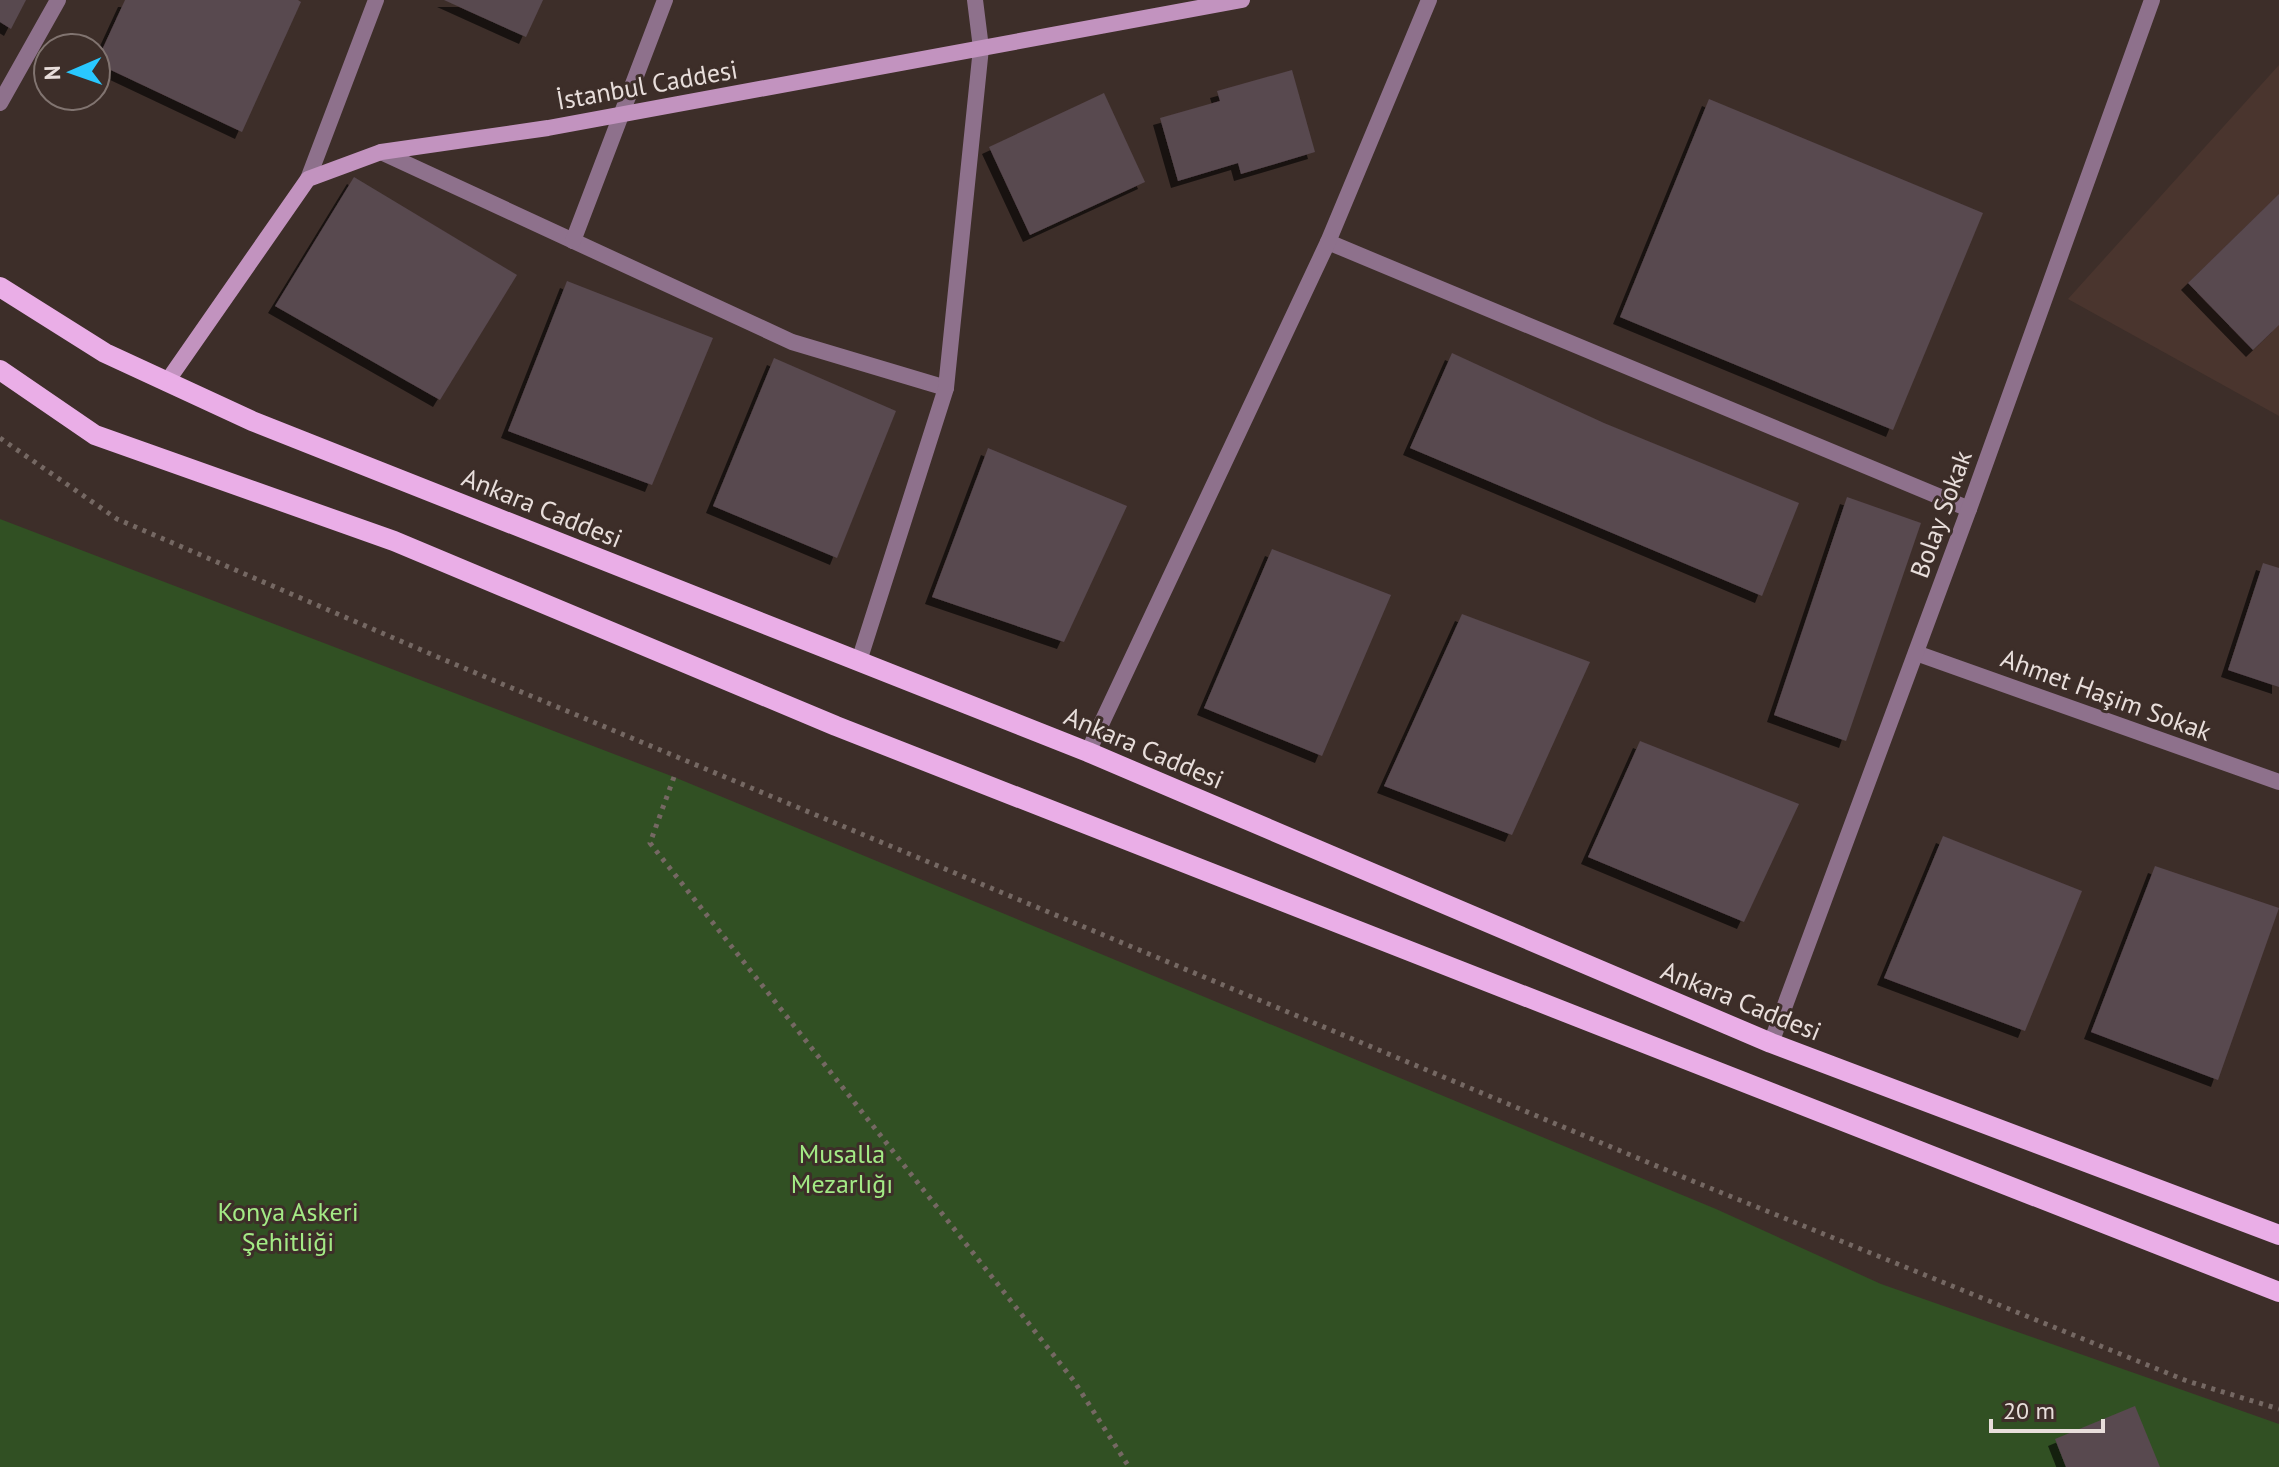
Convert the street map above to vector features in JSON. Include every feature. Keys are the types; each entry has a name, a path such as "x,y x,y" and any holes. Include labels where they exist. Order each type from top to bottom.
{"main road":[{"name":"Ankara Caddesi","path":"0,287 92,346 252,421 1088,752 1771,1043 2279,1235"},
{"path":"0,370 95,435 394,541 836,726 2279,1292"}],"street":[{"path":"0,103 58,0"},
{"path":"573,241 665,0"},
{"path":"859,661 946,388 981,48 975,0"},
{"name":"İstanbul Caddesi","path":"308,179 381,152 622,114 1242,0"},
{"path":"1088,752 1328,242 1429,0"},
{"name":"Bolay Sokak","path":"1771,1043 1969,509 2152,0"},
{"path":"166,383 308,179 370,2"},
{"path":"381,152 792,342 946,388"},
{"path":"1328,242 1969,509"},
{"name":"Ahmet Haşim Sokak","path":"1916,653 2279,782"}],"path":[{"path":"0,438 117,519 440,658 1724,1194 2187,1381 2279,1409"},
{"path":"674,777 650,843 1074,1381 1129,1467"}],"shaded area":[{"path":"2279,65 2279,416 2068,299"}],"green space":[{"path":"0,519 674,777 1716,1209 1881,1284 2279,1424 2279,1467 0,1467"}],"building":[{"path":"0,0 26,0 11,29 0,22"},
{"path":"125,0 301,2 242,132 112,71 110,32"},
{"path":"444,0 543,0 526,37"},
{"path":"1292,70 1315,152 1241,174 1238,163 1178,181 1160,118 1220,101 1217,91"},
{"path":"1104,93 1145,182 1030,235 989,147"},
{"path":"1709,99 1983,213 1893,430 1620,317"},
{"path":"354,177 517,275 440,400 275,306"},
{"path":"2279,194 2279,325 2253,350 2188,283"},
{"path":"567,281 713,338 652,485 508,431"},
{"path":"1452,353 1604,423 1799,503 1762,596 1410,448"},
{"path":"774,358 896,411 837,558 713,506"},
{"path":"988,448 1127,506 1064,642 932,597"},
{"path":"1847,497 1921,523 1846,741 1774,715"},
{"path":"1272,549 1391,595 1322,756 1204,708"},
{"path":"2263,563 2279,568 2279,687 2228,670"},
{"path":"1462,614 1590,662 1512,835 1384,786"},
{"path":"1640,741 1799,804 1744,922 1588,857"},
{"path":"1943,836 2082,891 2025,1031 1884,978"},
{"path":"2155,866 2279,908 2218,1080 2091,1032"},
{"path":"2135,1406 2160,1467 2066,1467 2055,1439"}],"park label":[{"name":"Musalla Mezarlığı","path":"842,1169"},
{"name":"Konya Askeri Şehitliği","path":"288,1227"}]}
